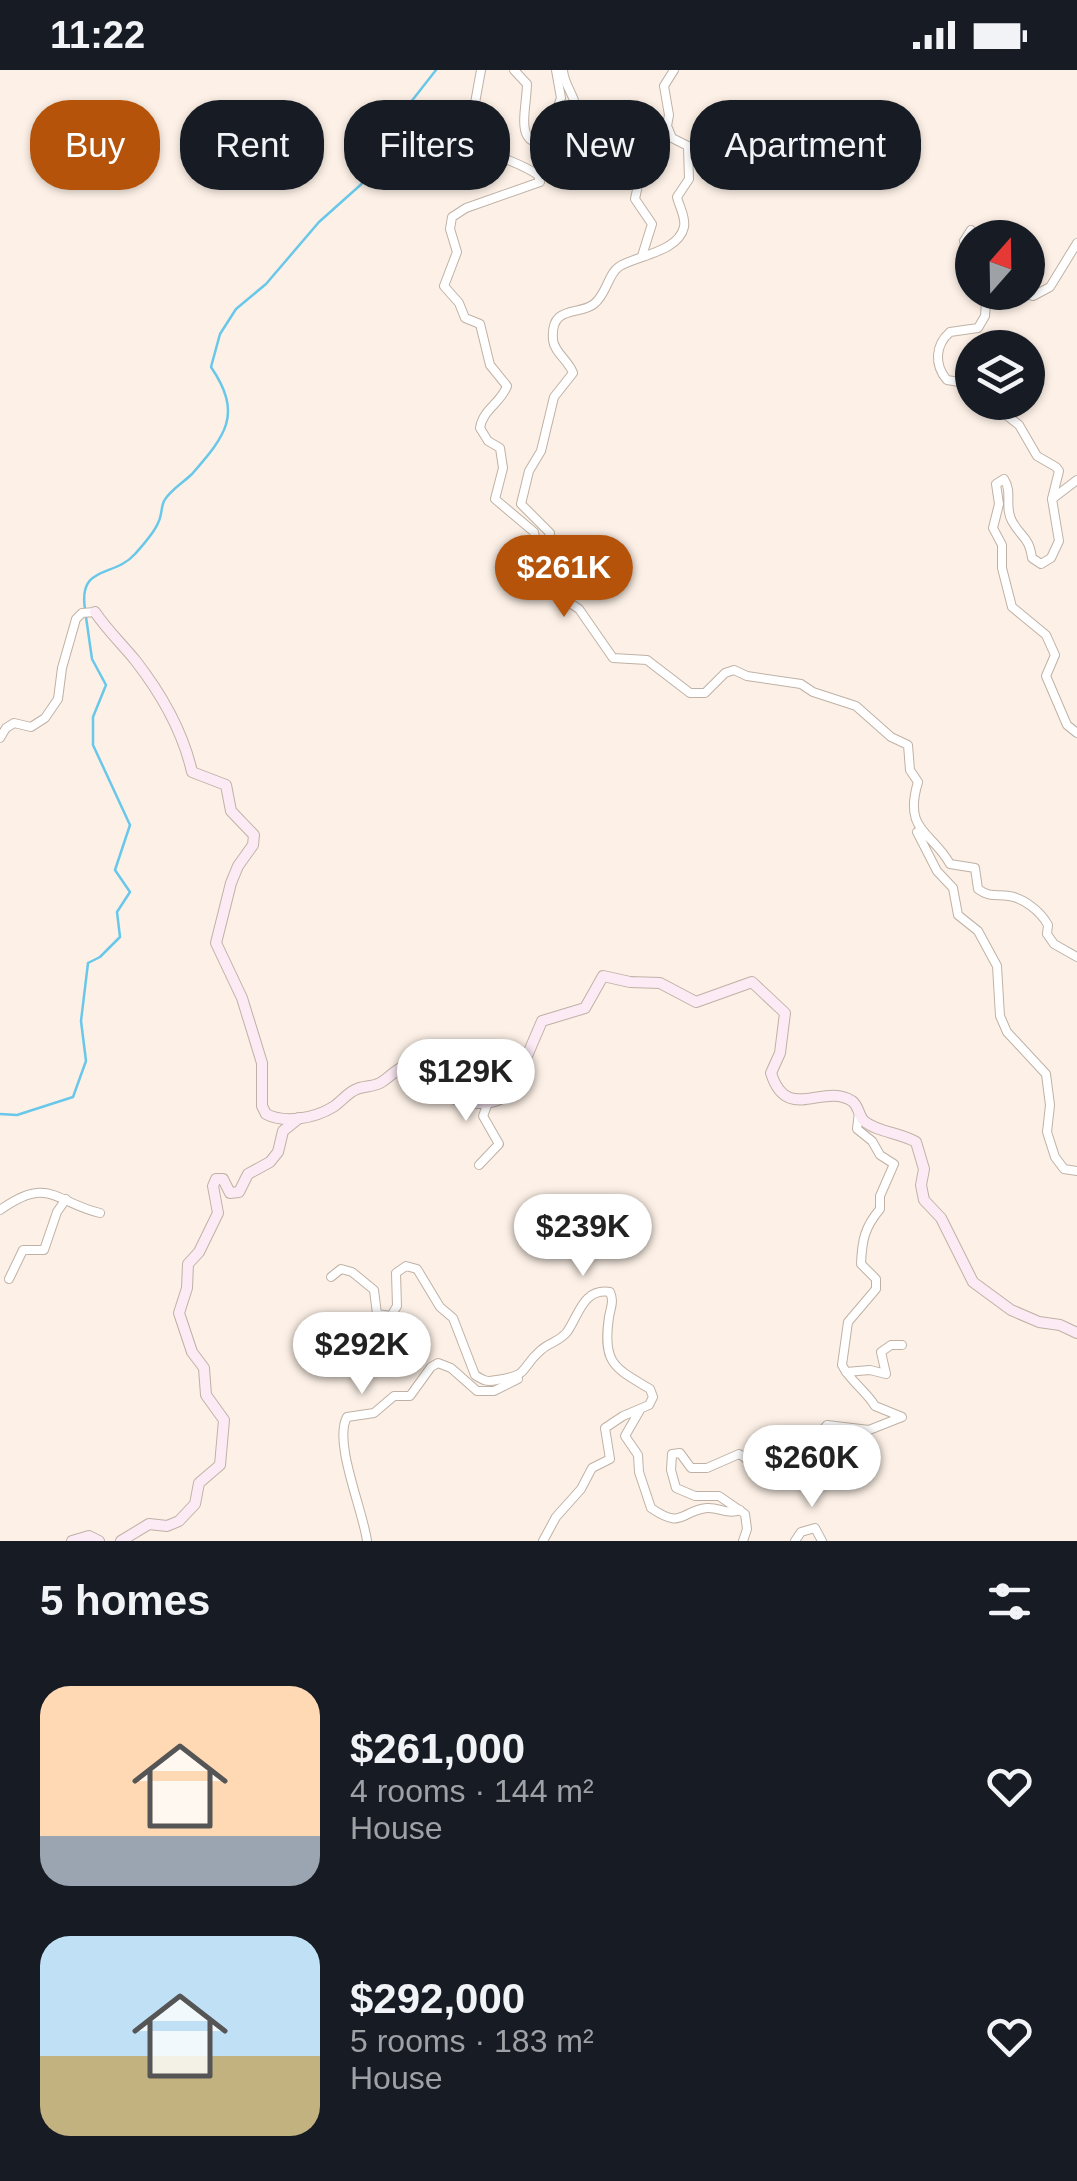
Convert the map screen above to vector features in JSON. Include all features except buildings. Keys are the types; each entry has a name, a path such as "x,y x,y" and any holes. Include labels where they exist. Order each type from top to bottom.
{"street":[{"path":"481,70 469,136 504,159 529,168 540,182 452,216 450,229 457,252 444,286 459,303 465,318 480,324 490,364 507,386 483,415 480,428 488,441 500,448 504,468 496,489 497,504 534,532 539,556 560,596 579,609 613,658 647,660 690,693 704,693 725,673 734,670 747,676 801,684 862,709 891,737 908,745 910,770 918,782 914,801 921,846 953,888 958,915 978,930 998,966 1000,1016 1007,1032 1046,1074 1048,1132 1055,1157 1064,1169 1077,1171"},
{"path":"514,70 527,84 525,132 530,140 541,145 562,141 564,137 556,112 561,98 560,70"},
{"path":"560,70 576,98 577,113 609,132 614,150 641,172 635,198 652,224 642,256"},
{"path":"546,567 545,548 550,533 521,504 529,471 541,452 554,397 573,373 552,338 564,314 591,307 602,296 618,267 664,251 684,226 676,197 689,179 690,150 670,134 664,96 666,81 674,70"},
{"path":"1045,290 1077,242"},
{"path":"964,330 978,328 985,310"},
{"path":"955,331 950,332 938,350 940,368 948,380 955,381"},
{"path":"1012,420 1022,429 1037,456 1056,466 1059,472 1052,499 1060,541 1051,558 1041,564 1032,558 1029,541 1010,518 1009,487 1004,480 996,484 998,504 993,528 1002,545 1002,568 1012,607 1050,639 1055,655 1046,676 1066,724 1077,733"},
{"path":"1052,499 1077,480"},
{"path":"0,738 14,724 32,727 53,708 62,688 62,668 76,619 88,612 145,672 188,750 192,772 226,785 232,810 254,834 253,845 231,883 217,949 242,998 262,1062 264,1111 274,1118 324,1112 355,1090 377,1084 404,1066 418,1068 432,1087 457,1100 500,1100 527,1056 542,1020 585,1008 598,980 608,976 630,982 660,983 696,1002 728,993 748,982 756,984 782,1009 787,1020 780,1053 772,1068 775,1084 792,1100 847,1099 866,1122 916,1142 924,1169 924,1200 940,1218 980,1290 1038,1322 1060,1325 1077,1334"},
{"path":"918,822 922,835 941,849 950,864 978,871 980,890 990,896 1016,898 1037,911 1048,925 1049,938 1077,957"},
{"path":"479,1165 499,1141 483,1116 488,1103"},
{"path":"743,1541 747,1519 740,1510 719,1496 695,1496 676,1488 672,1454 680,1453 691,1468 698,1470 740,1454 764,1480 782,1484 796,1474 815,1440 828,1426 869,1430 901,1419 898,1413 875,1406 871,1396 846,1372 842,1357 848,1322 876,1289 876,1279 862,1264 867,1224 880,1209 880,1196 894,1164 880,1155 858,1129 859,1112"},
{"path":"121,1541 149,1524 167,1526 179,1521 195,1504 200,1483 220,1465 224,1420 206,1395 204,1368 192,1352 180,1322 187,1269 218,1213 216,1180 223,1178 230,1193 239,1192 248,1174 270,1162 278,1152 283,1132 299,1118"},
{"path":"2,1205 36,1193 60,1194 74,1207 100,1213"},
{"path":"9,1278 23,1250 44,1250 57,1212 66,1199"},
{"path":"330,1277 341,1269 352,1272 374,1290 377,1314 386,1317 397,1306 396,1272 406,1266 417,1270 440,1307 453,1318 475,1375 491,1382 520,1375"},
{"path":"366,1541 346,1456 342,1425 346,1417 374,1413 394,1396 410,1396 438,1363 477,1391 503,1389 515,1382 542,1349 568,1330 585,1300 605,1291 613,1298 609,1322 613,1364 620,1373 652,1392 649,1405 606,1428 610,1458 592,1468 542,1541"},
{"path":"846,1372 870,1370 886,1374 880,1352 891,1345 902,1345"},
{"path":"640,1410 625,1436 638,1455 639,1472 651,1508 680,1520 704,1508 734,1513 740,1510"},
{"path":"795,1541 801,1532 815,1528 822,1541"},
{"path":"72,1541 89,1536 99,1541"}],"waterway":[{"path":"85,609 84,595 92,578 135,554 156,527 167,497 192,474 221,435 228,411 221,383 211,367 220,334 236,309 266,284 319,222 375,172 407,107 436,70"},
{"path":"0,1114 17,1115 73,1097 86,1061 81,1021 88,963 120,937 117,912 130,892 115,870 130,825 93,745 93,717 106,685 92,659 86,617"}]}
